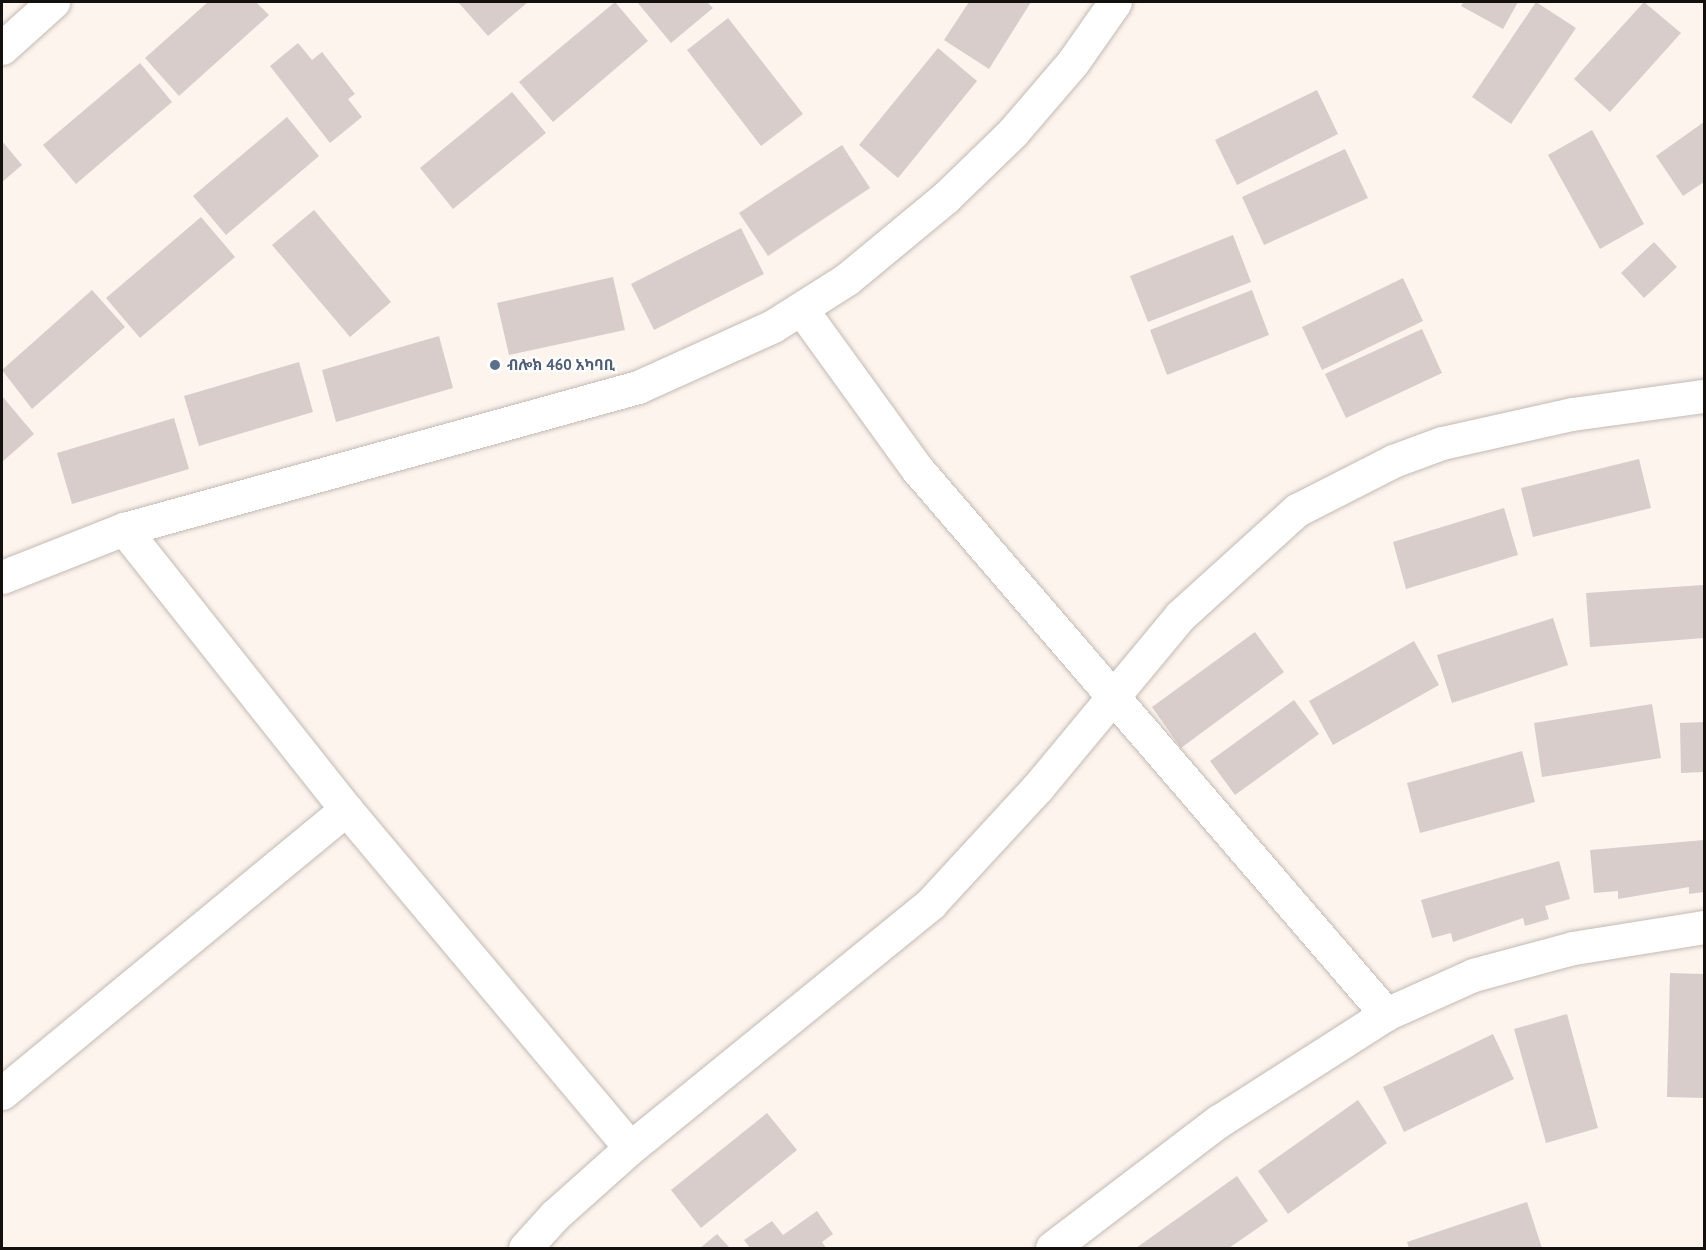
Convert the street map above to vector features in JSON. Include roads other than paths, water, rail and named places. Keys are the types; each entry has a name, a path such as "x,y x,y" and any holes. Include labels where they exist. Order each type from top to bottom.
{"street":[{"path":"2,48 53,2"},
{"path":"2,577 124,529 638,387 706,360 801,310 946,197 1013,132 1115,2"},
{"path":"801,310 918,470 1386,1014"},
{"path":"525,1248 630,1148 931,903 1115,698 1180,616 1297,510 1382,466 1442,443 1495,430 1704,396"},
{"path":"124,529 346,808 630,1148"},
{"path":"2,1093 346,808"},
{"path":"1052,1248 1219,1121 1386,1014 1473,975 1574,948 1704,927"}],"place":[{"name":"ብሎክ 460 አካባቢ","path":"495,365"}]}
